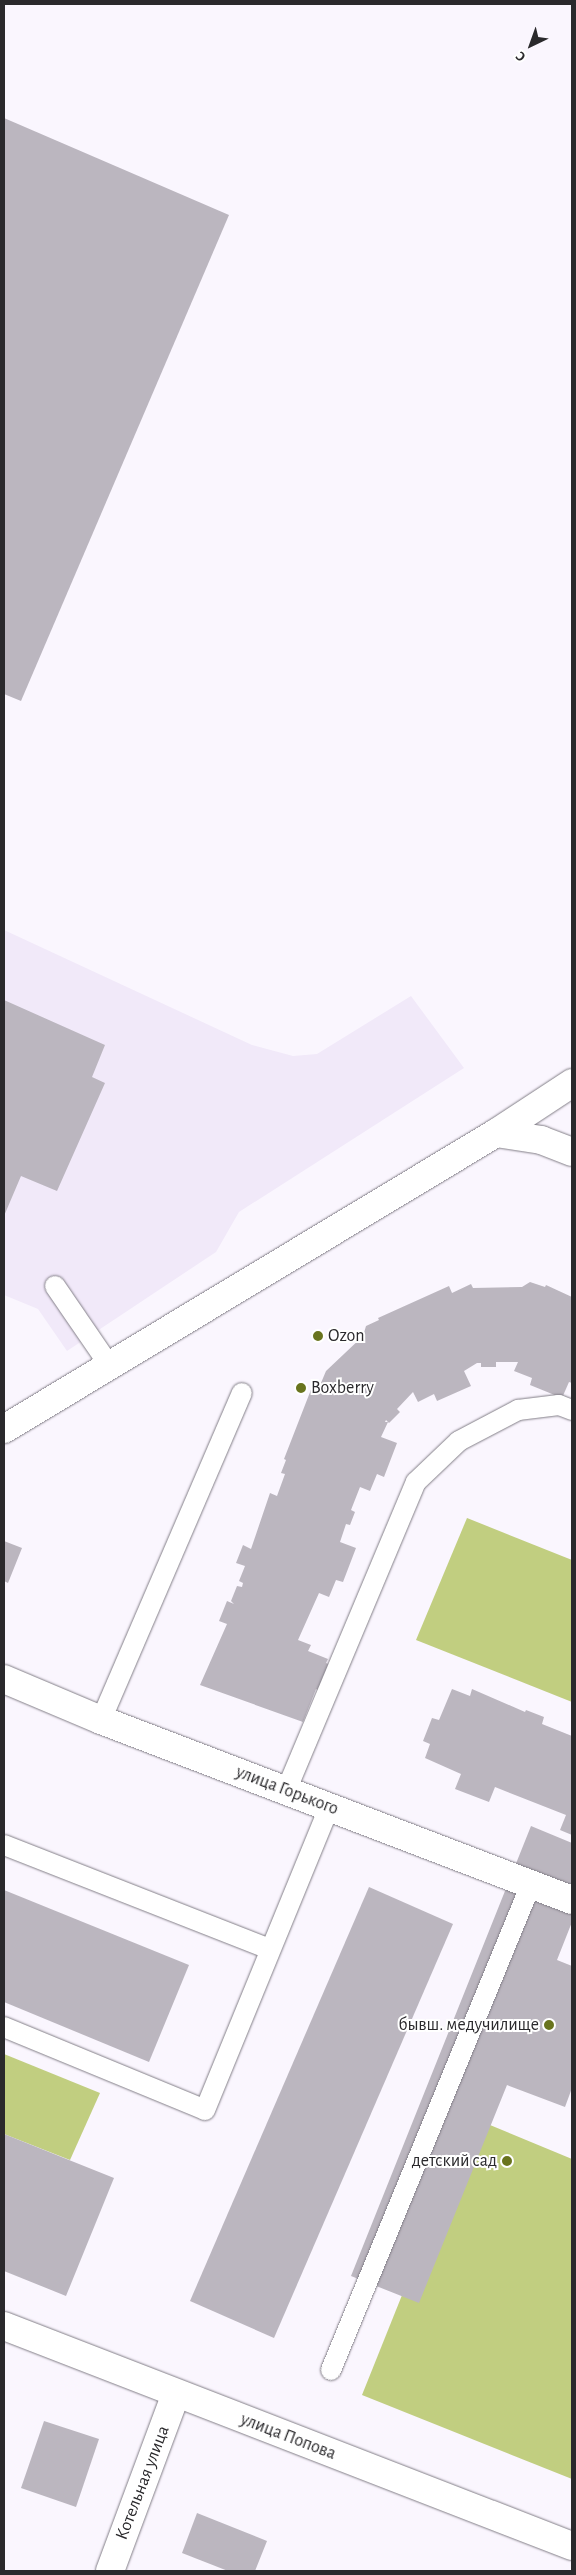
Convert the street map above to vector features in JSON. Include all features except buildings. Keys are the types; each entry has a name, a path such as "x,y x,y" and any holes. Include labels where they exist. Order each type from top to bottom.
{"street":[{"path":"4,1429 109,1364 496,1133 572,1083"},
{"path":"496,1133 542,1140 572,1152"},
{"name":"улица Горького","path":"4,1679 101,1720 572,1900"},
{"name":"улица Попова","path":"4,2326 572,2546"},
{"name":"Котельная улица","path":"110,2571 176,2394"}],"lane":[{"path":"55,1286 109,1364"},
{"path":"101,1720 242,1393"},
{"path":"286,1790 416,1482 460,1441 518,1410 559,1405 572,1410"},
{"path":"4,2028 205,2110 269,1948 329,1807"},
{"path":"4,1845 269,1948"},
{"path":"331,2370 531,1884"}],"shaded area":[{"path":"4,930 252,1045 293,1056 317,1054 411,996 464,1068 239,1212 216,1252 67,1351 38,1309 4,1295"}],"green space":[{"path":"467,1518 572,1560 572,1702 416,1640"},
{"path":"4,2054 100,2093 70,2160 4,2134"},
{"name":"детский сад","path":"473,2118 572,2159 572,2479 362,2395"}],"place":[{"name":"Ozon","path":"318,1336"},
{"name":"Boxberry","path":"301,1388"},
{"name":"бывш. медучилище","path":"549,2025"},
{"name":"детский сад","path":"507,2161"}]}
